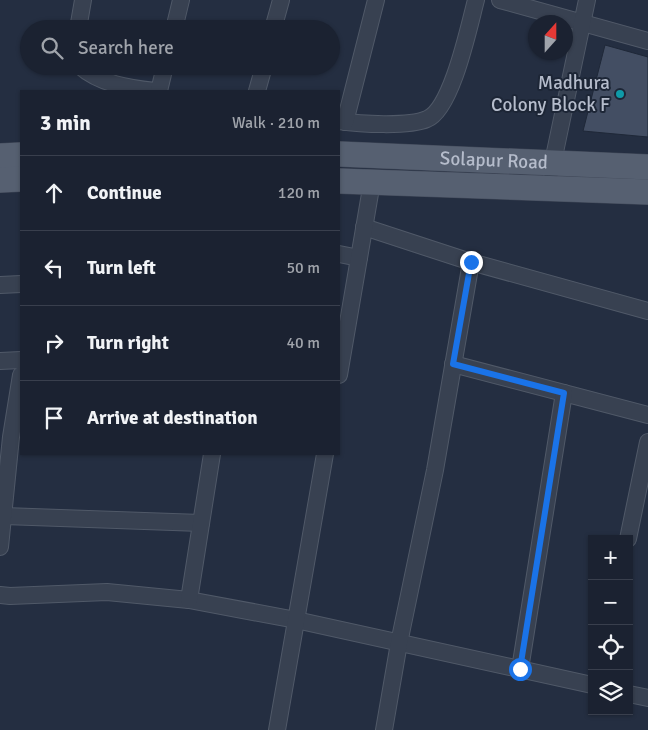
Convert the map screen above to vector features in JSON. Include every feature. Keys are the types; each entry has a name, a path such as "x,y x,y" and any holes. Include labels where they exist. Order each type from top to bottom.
{"main road":[{"name":"Solapur Road","path":"340,154 648,167"},
{"path":"0,156 20,155"},
{"path":"0,180 20,179"},
{"path":"340,181 648,192"}],"street":[{"path":"80,20 83,0"},
{"path":"176,20 181,0"},
{"path":"275,20 281,0"},
{"path":"376,0 342,122 391,124 414,122 428,119 436,112 445,100 454,79 476,0"},
{"path":"500,0 648,40"},
{"path":"549,188 552,163 587,0"},
{"path":"91,75 118,85 149,90"},
{"path":"159,90 163,75"},
{"path":"257,90 261,75"},
{"path":"340,370 372,182"},
{"path":"364,227 471,262 648,311"},
{"path":"340,254 359,258"},
{"path":"384,730 399,643 435,470 471,262"},
{"path":"0,285 20,284"},
{"path":"0,361 20,360"},
{"path":"453,364 648,415"},
{"path":"0,547 16,437 20,387"},
{"path":"520,669 564,393"},
{"path":"629,535 648,442"},
{"path":"189,600 212,455"},
{"path":"277,730 325,455"},
{"path":"4,516 201,523"},
{"path":"0,595 107,592 189,600 296,620 588,684"},
{"path":"633,695 648,698"}],"building":[{"name":"Madhura Colony Block F","path":"605,45 648,57 648,137 583,131"}],"place":[{"name":"Madhura Colony Block F","path":"620,94"}],"route":[{"path":"471,262 453,364 564,393 520,669"}]}
